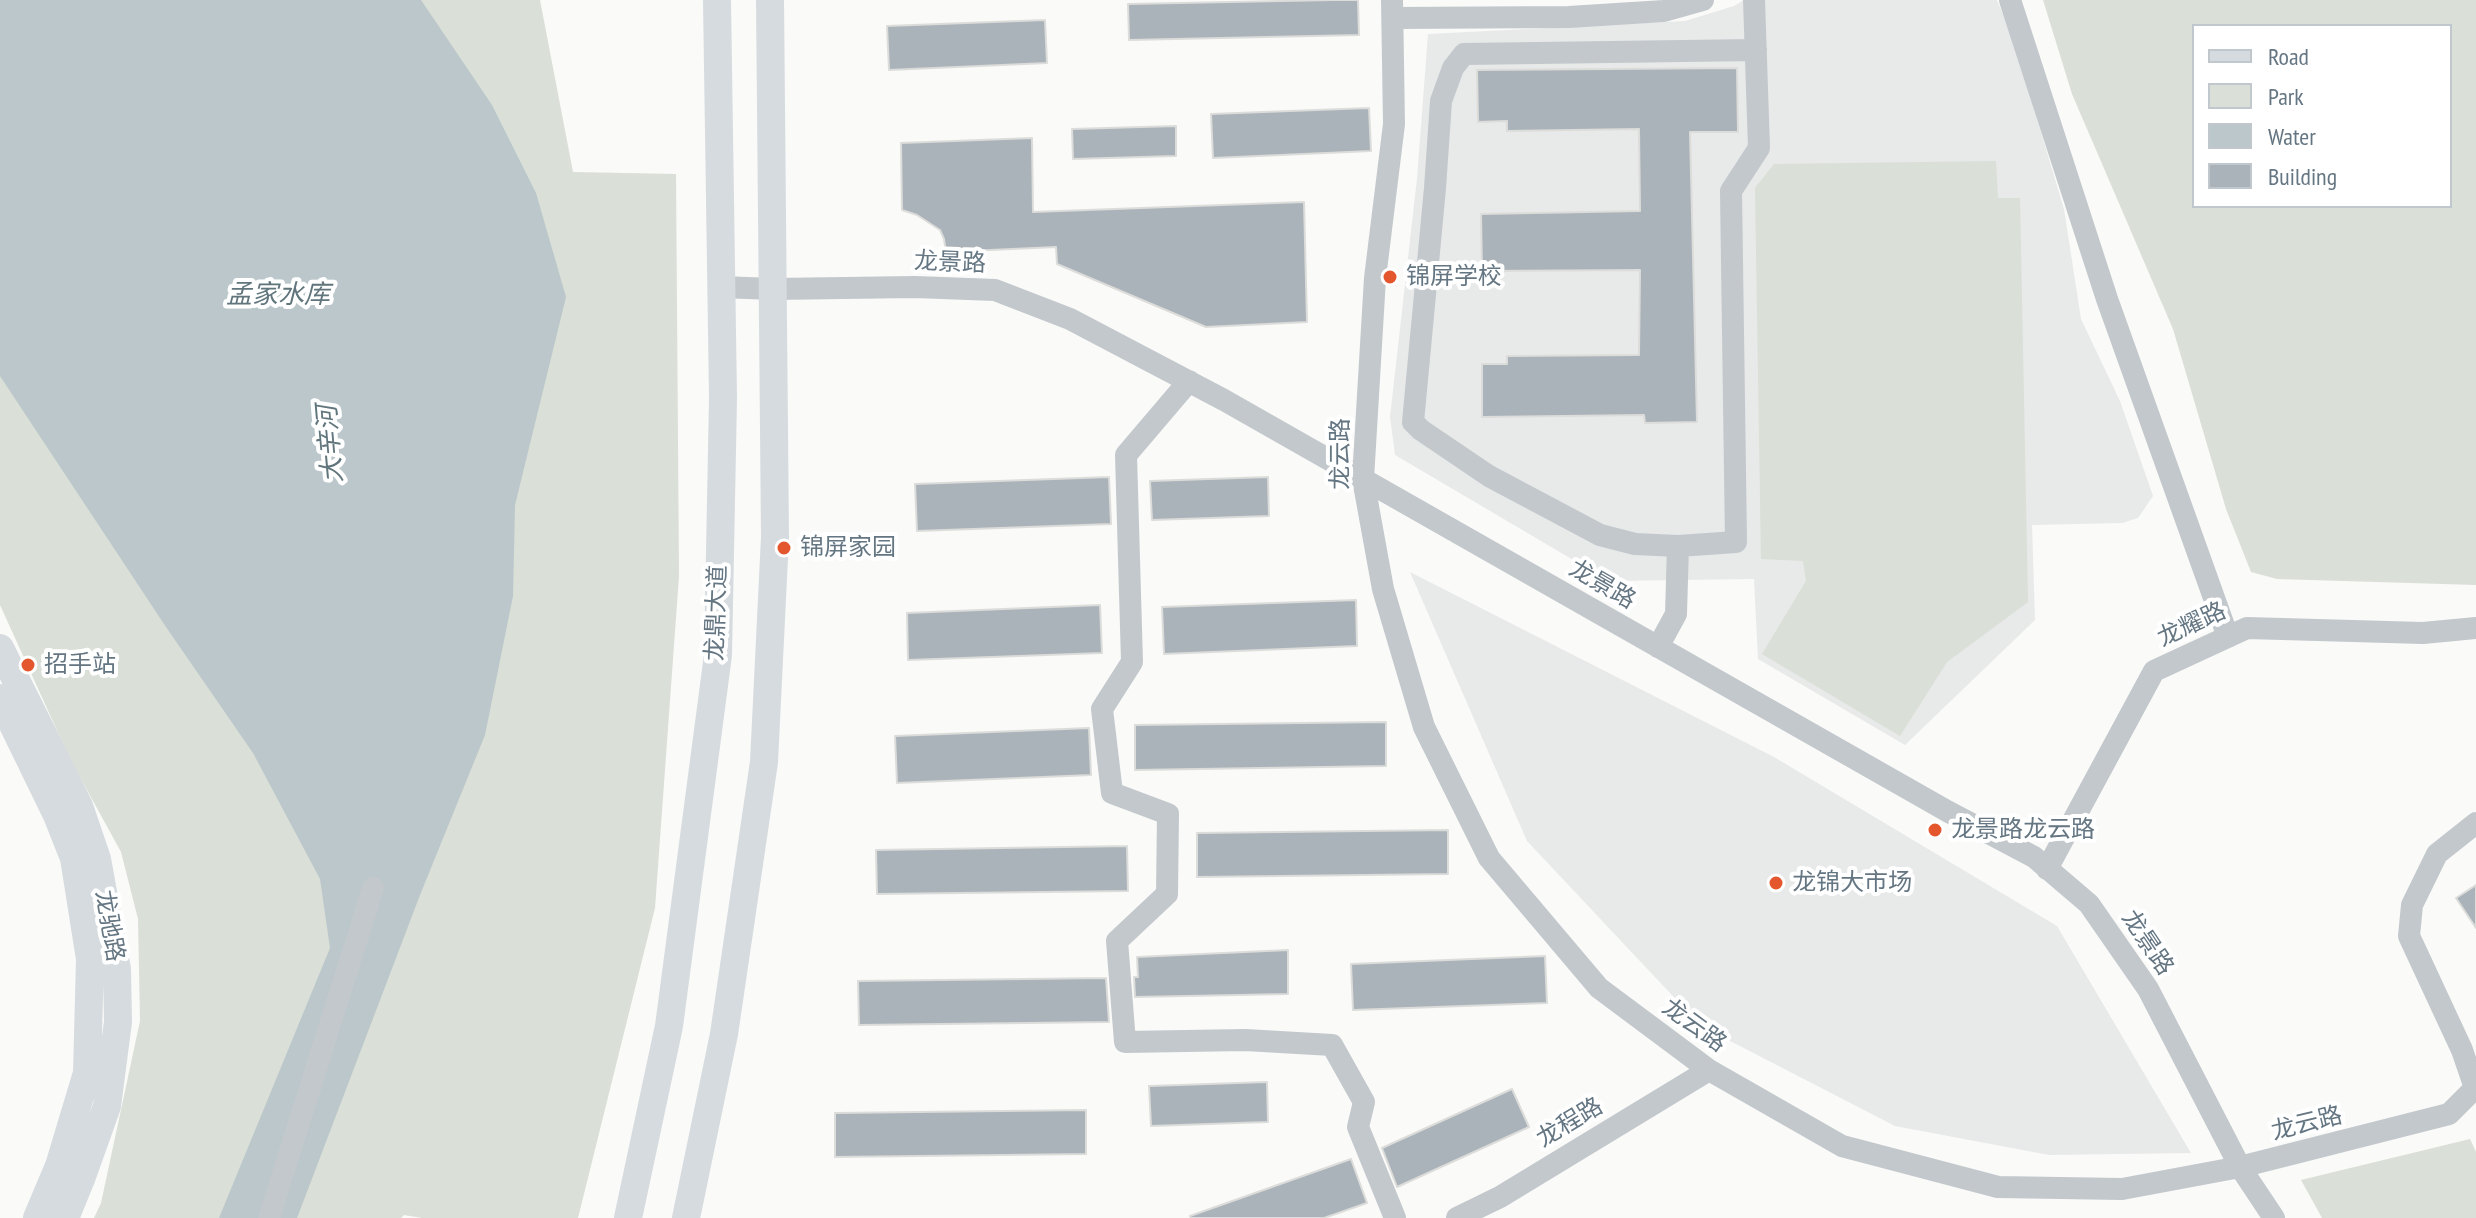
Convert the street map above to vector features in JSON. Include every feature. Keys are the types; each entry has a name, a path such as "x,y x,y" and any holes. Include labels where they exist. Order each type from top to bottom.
{"main road":[{"name":"龙鼎大道","path":"628,1218 669,1026 718,655 723,398 717,0"},
{"path":"686,1218 724,1034 764,762 775,537 770,0"},
{"name":"龙驰路","path":"0,648 79,806 97,859 117,969 118,1022 107,1106 65,1218"},
{"name":"龙驰路","path":"0,698 57,815 74,858 90,959 87,1073 59,1166 37,1218"}],"street":[{"path":"1393,9 1569,17 1664,11 1703,0"},
{"path":"1754,0 1756,50 1759,148 1731,191 1736,542 1678,546 1635,544 1600,535 1489,476 1413,422 1441,101 1453,68 1464,54 1756,50"},
{"path":"2010,0 2107,299 2228,637"},
{"name":"龙云路","path":"1393,9 1394,124 1375,278 1363,479 1383,589 1424,727 1489,858 1599,988 1709,1070 1842,1146 1998,1187 2122,1189 2240,1167 2449,1114 2475,1089 2462,1050 2409,936 2412,905 2437,854 2476,823"},
{"name":"龙景路","path":"721,287 995,290 1070,319 1189,381 1947,811 2034,857 2089,904 2148,989 2240,1167 2274,1218"},
{"path":"1189,381 1126,455 1132,662 1102,709 1112,793 1168,814 1167,894 1117,941 1125,1042 1245,1040 1332,1045 1364,1102 1358,1127 1395,1218"},
{"path":"1658,647 1676,614 1678,546"},
{"name":"龙耀路","path":"2047,869 2154,671 2247,628 2423,633 2476,628"},
{"path":"269,1218 373,888"},
{"name":"龙程路","path":"1457,1218 1500,1197 1709,1070"}],"shaded area":[{"path":"1744,0 1997,0 2013,39 2064,209 2081,319 2120,401 2153,496 2138,518 2122,523 2032,525 2035,620 1905,745 1758,659 1754,579 1609,581 1395,455 1390,417 1417,178 1428,34 1685,21"},
{"name":"龙锦大市场","path":"1410,572 1774,757 2057,926 2191,1153 2049,1155 1895,1126 1701,1026 1527,841"}],"green space":[{"path":"0,0 540,0 573,172 676,174 679,576 655,908 578,1218 422,1218 404,1215 401,1218 94,1218 101,1203 140,1021 138,919 121,852 70,759 0,605"},
{"path":"2043,0 2476,0 2476,585 2277,579 2251,572 2226,509 2173,329 2072,94"},
{"path":"1996,161 1998,198 2020,198 2028,602 1947,662 1900,736 1762,654 1806,581 1803,561 1761,559 1755,188 1774,164"},
{"path":"2470,1139 2476,1152 2476,1218 2322,1218 2301,1180"}],"water":[{"name":"孟家水库","path":"0,0 421,0 492,105 536,193 566,297 515,505 513,596 485,735 420,895 297,1218 219,1218 330,948 320,879 253,753 0,376"}],"building":[{"path":"1358,0 1359,35 1129,40 1128,4"},
{"path":"1045,20 1047,63 889,70 887,26"},
{"path":"1737,68 1738,132 1690,132 1697,422 1645,423 1644,415 1482,417 1482,364 1507,364 1507,356 1639,355 1640,270 1482,271 1481,214 1640,211 1639,129 1507,131 1507,121 1478,122 1477,70"},
{"path":"1369,108 1371,151 1213,158 1211,114"},
{"path":"1176,126 1176,156 1073,159 1072,129"},
{"path":"1032,138 1033,212 1304,202 1307,322 1206,327 1057,264 1056,247 946,252 940,230 917,215 902,210 901,143"},
{"path":"1109,477 1111,524 917,531 915,484"},
{"path":"1268,477 1269,516 1152,520 1150,481"},
{"path":"1356,600 1357,646 1164,654 1162,607"},
{"path":"1100,605 1102,653 908,660 907,613"},
{"path":"1386,722 1386,766 1135,770 1135,725"},
{"path":"1089,728 1091,775 897,783 895,736"},
{"path":"1448,830 1448,874 1197,877 1197,833"},
{"path":"1127,846 1128,891 877,894 876,850"},
{"path":"2476,885 2476,928 2456,898"},
{"path":"1288,950 1288,994 1135,997 1137,957"},
{"path":"1545,956 1547,1003 1353,1010 1351,964"},
{"path":"1106,978 1109,1022 859,1025 858,981"},
{"path":"1267,1082 1268,1122 1151,1126 1149,1086"},
{"path":"1512,1089 1529,1127 1397,1187 1382,1148"},
{"path":"1086,1110 1086,1154 835,1157 835,1113"},
{"path":"1351,1159 1367,1203 1324,1218 1190,1216"}],"place":[{"name":"锦屏学校","path":"1390,277"},
{"name":"锦屏家园","path":"784,548"},
{"name":"招手站","path":"28,665"},
{"name":"龙景路龙云路","path":"1935,830"},
{"name":"龙锦大市场","path":"1776,883"}],"water label":[{"name":"大辛河","path":"331,444"}]}
